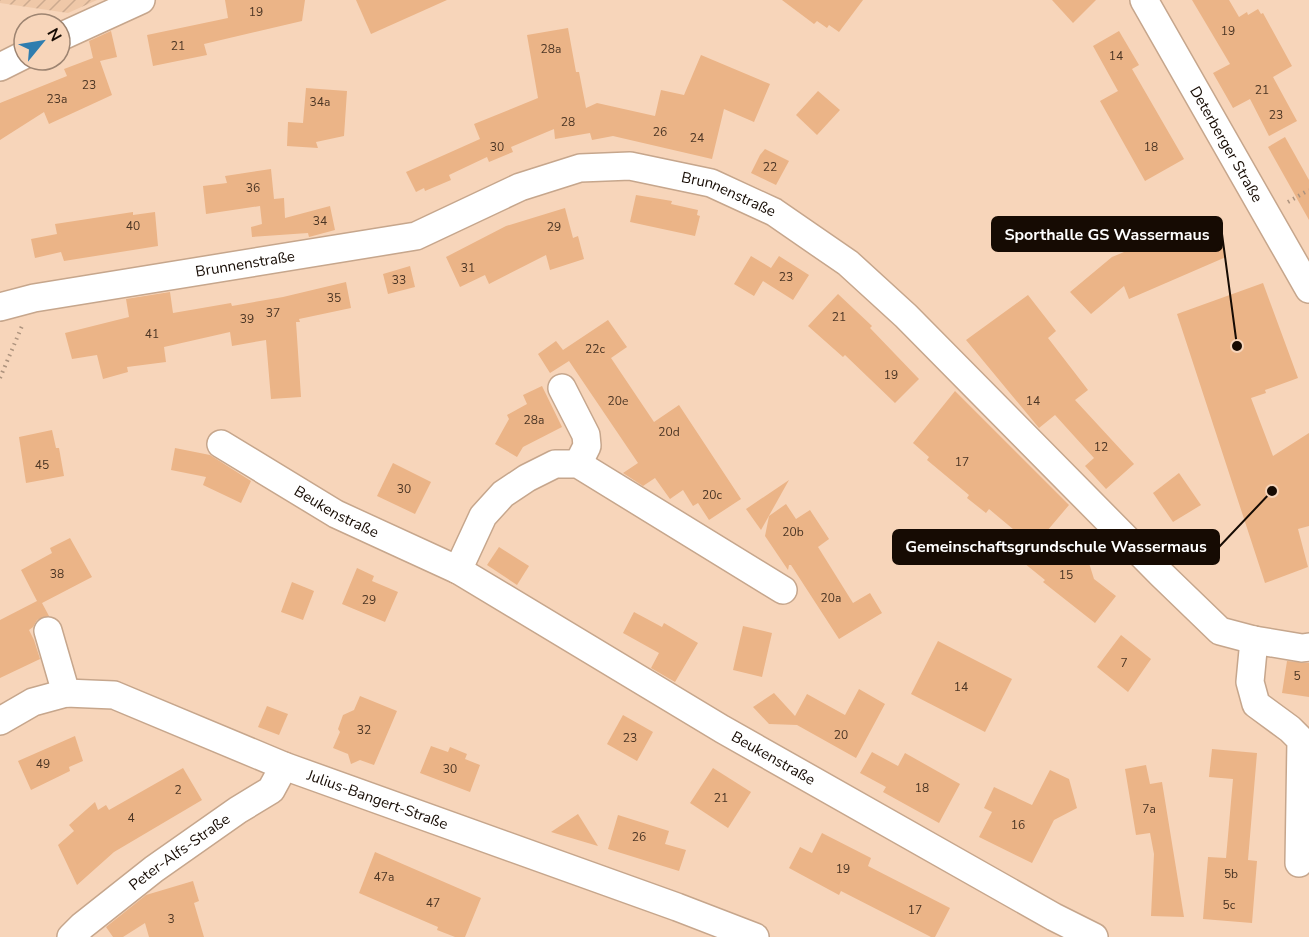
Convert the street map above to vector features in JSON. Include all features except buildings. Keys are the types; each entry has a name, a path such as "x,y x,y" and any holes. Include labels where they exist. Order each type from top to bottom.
{"street":[{"path":"72,32 141,0"},
{"name":"Deterberger Straße","path":"1144,0 1309,289"},
{"name":"Brunnenstraße","path":"0,307 34,298 416,236 520,187 580,168 630,166 711,183 774,212 848,263 906,316 1220,631 1254,640 1309,647"},
{"path":"562,388 586,435 586,446 578,464"},
{"name":"Beukenstraße","path":"220,444 336,514 458,570 722,729 1054,917 1094,937"},
{"path":"458,570 483,516 503,494 527,478 555,464 578,464 783,590"},
{"path":"48,631 66,693"},
{"path":"1254,640 1250,682 1256,704 1290,729 1300,740 1299,863"},
{"name":"Julius-Bangert-Straße","path":"0,721 33,702 66,693 114,695 284,766 755,937"},
{"name":"Peter-Alfs-Straße","path":"71,937 154,869 238,810 271,790 284,766"}],"path":[{"path":"0,378 34,298"}],"shaded area":[{"path":"0,0 97,0 70,12 0,3"}],"place":[{"name":"Sporthalle GS Wassermaus","path":"1237,346"},
{"name":"Gemeinschaftsgrundschule Wassermaus","path":"1272,491"}]}
